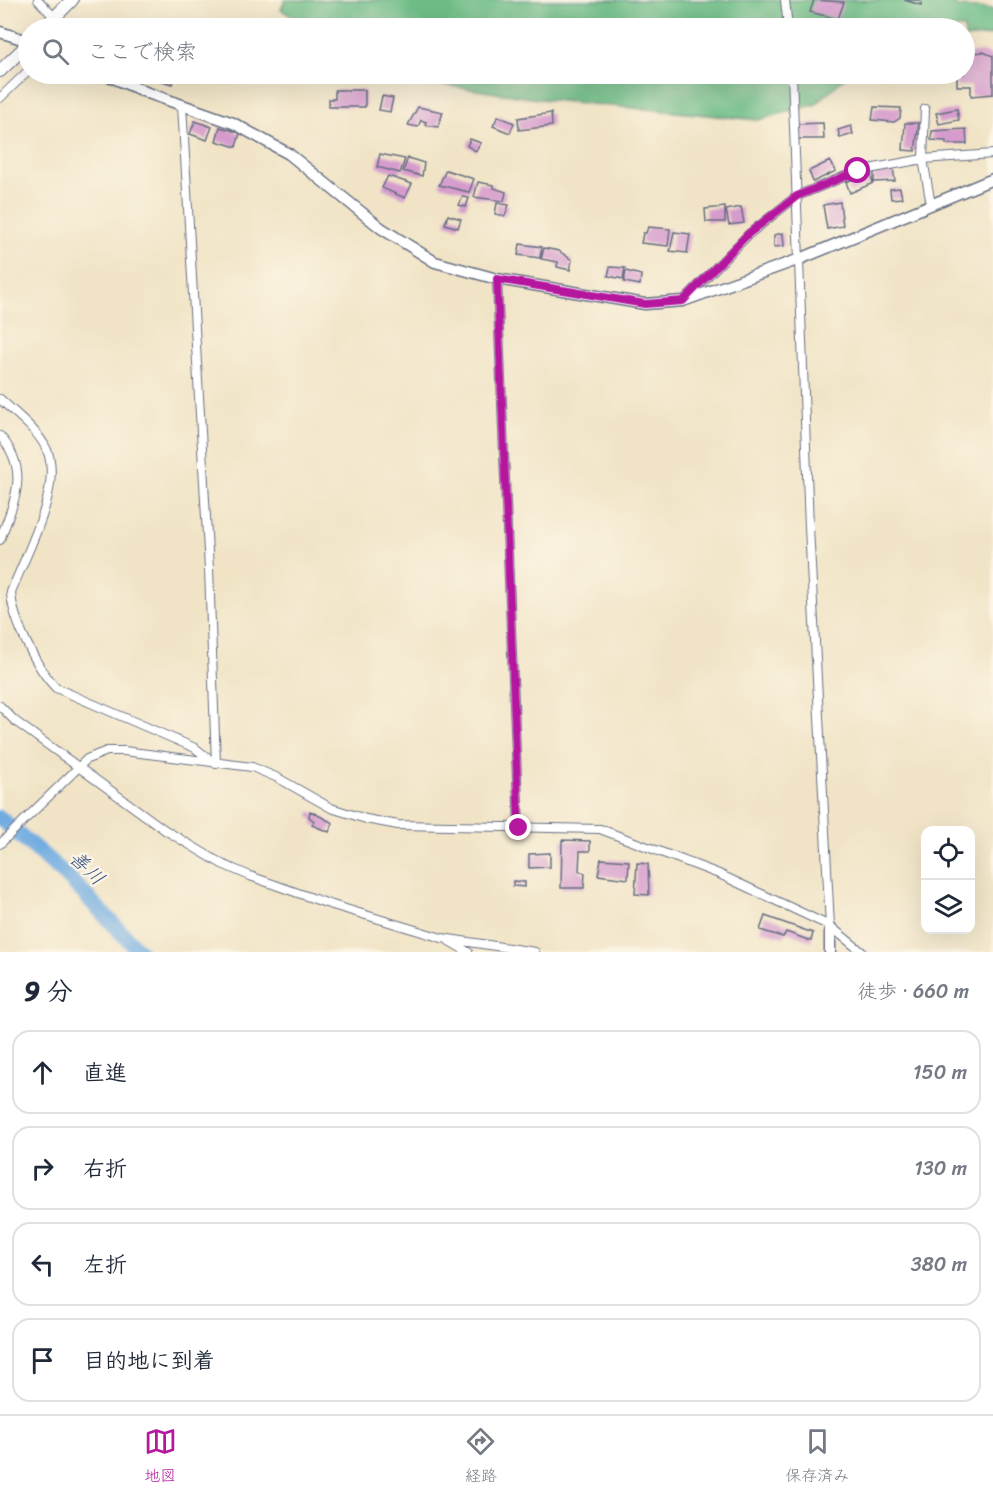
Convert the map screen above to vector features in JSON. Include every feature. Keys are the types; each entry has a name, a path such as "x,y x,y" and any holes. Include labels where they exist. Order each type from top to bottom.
{"main road":[{"path":"55,18 72,0"},
{"path":"0,71 18,52"}],"street":[{"path":"38,0 55,18"},
{"path":"785,0 787,18"},
{"path":"0,32 18,38"},
{"path":"0,98 18,81"},
{"path":"129,84 233,123 289,154 381,228 435,262 497,279 645,304 683,301 800,259 993,179"},
{"path":"792,84 809,527 830,952"},
{"path":"182,105 209,569 216,764"},
{"path":"925,109 923,159 931,205"},
{"path":"683,301 748,234 797,196 858,171 923,159 993,154"},
{"path":"497,279 519,828"},
{"path":"0,399 38,436 47,451 51,466 51,490 11,592 12,608 45,678 56,688 195,748 216,764"},
{"path":"0,436 12,453 19,470 13,502 0,540"},
{"path":"0,706 15,721 165,830 222,864 285,889 442,938 535,952"},
{"path":"0,844 79,766 95,754 107,751 252,767 278,778 331,808 366,819 398,825 600,829 719,874 830,926 862,952"},
{"path":"442,938 468,952"}],"green space":[{"path":"285,0 944,0 960,7 993,9 993,35 975,37 975,18 296,18 281,10"},
{"path":"441,84 837,84 816,104 758,120 531,98"}],"building":[{"path":"814,0 844,2 838,18 810,12"},
{"path":"904,0 922,0 921,5"},
{"path":"983,52 993,56 993,94 971,96 971,86 957,86 957,84 975,84 975,53"},
{"path":"335,90 365,90 365,107 329,107 329,99 335,99"},
{"path":"382,96 393,98 390,112 379,110"},
{"path":"418,107 443,112 438,127 425,125 426,122 421,120 418,127 408,125"},
{"path":"874,107 901,108 900,118 894,122 872,120"},
{"path":"957,109 959,120 939,124 936,113"},
{"path":"551,113 552,126 519,130 518,118"},
{"path":"498,116 514,123 510,133 493,126"},
{"path":"195,121 212,127 207,140 190,134"},
{"path":"823,123 824,139 798,139 797,124"},
{"path":"905,123 919,123 915,151 903,150"},
{"path":"851,126 853,134 840,138 838,130"},
{"path":"220,127 240,133 236,147 216,141"},
{"path":"966,129 967,144 946,144 946,141 931,140 932,131"},
{"path":"470,139 481,143 476,151 467,146"},
{"path":"380,154 405,159 400,173 377,167"},
{"path":"408,158 424,163 422,176 403,171"},
{"path":"830,161 836,171 813,182 809,171"},
{"path":"893,168 895,181 874,182 874,170"},
{"path":"446,170 474,179 469,192 439,185"},
{"path":"870,172 873,183 850,193 846,182"},
{"path":"388,176 412,184 405,198 382,188"},
{"path":"478,182 494,185 494,188 506,192 504,201 474,197"},
{"path":"900,188 902,198 891,199 890,189"},
{"path":"462,197 469,198 466,207 459,205"},
{"path":"840,202 843,226 827,229 823,205"},
{"path":"497,203 509,205 505,216 495,214"},
{"path":"725,207 725,222 706,222 705,209"},
{"path":"741,207 744,223 729,225 726,210"},
{"path":"448,215 461,219 458,228 445,224"},
{"path":"648,227 670,229 668,246 641,243 643,233 646,233"},
{"path":"674,232 690,234 687,253 670,251"},
{"path":"783,233 784,246 774,247 774,235"},
{"path":"520,244 542,247 540,258 518,255"},
{"path":"544,248 559,251 572,260 570,270 557,267 558,262 541,259"},
{"path":"610,267 625,268 623,279 608,276"},
{"path":"626,271 641,275 640,285 624,282"},
{"path":"310,811 333,823 329,832 312,825 314,821 309,817"},
{"path":"562,840 590,841 590,851 580,851 579,871 585,873 584,888 561,888"},
{"path":"550,853 550,867 529,868 529,854"},
{"path":"601,859 629,861 628,879 598,875"},
{"path":"637,863 648,864 649,895 635,894"},
{"path":"513,881 525,882 525,887 513,886"},
{"path":"765,916 813,933 811,941 786,932 783,937 760,930"}],"waterway":[{"name":"善川","path":"0,818 67,876 140,952"}],"route":[{"path":"519,828 497,279 645,304 683,301 748,234 797,196 858,171"}]}
